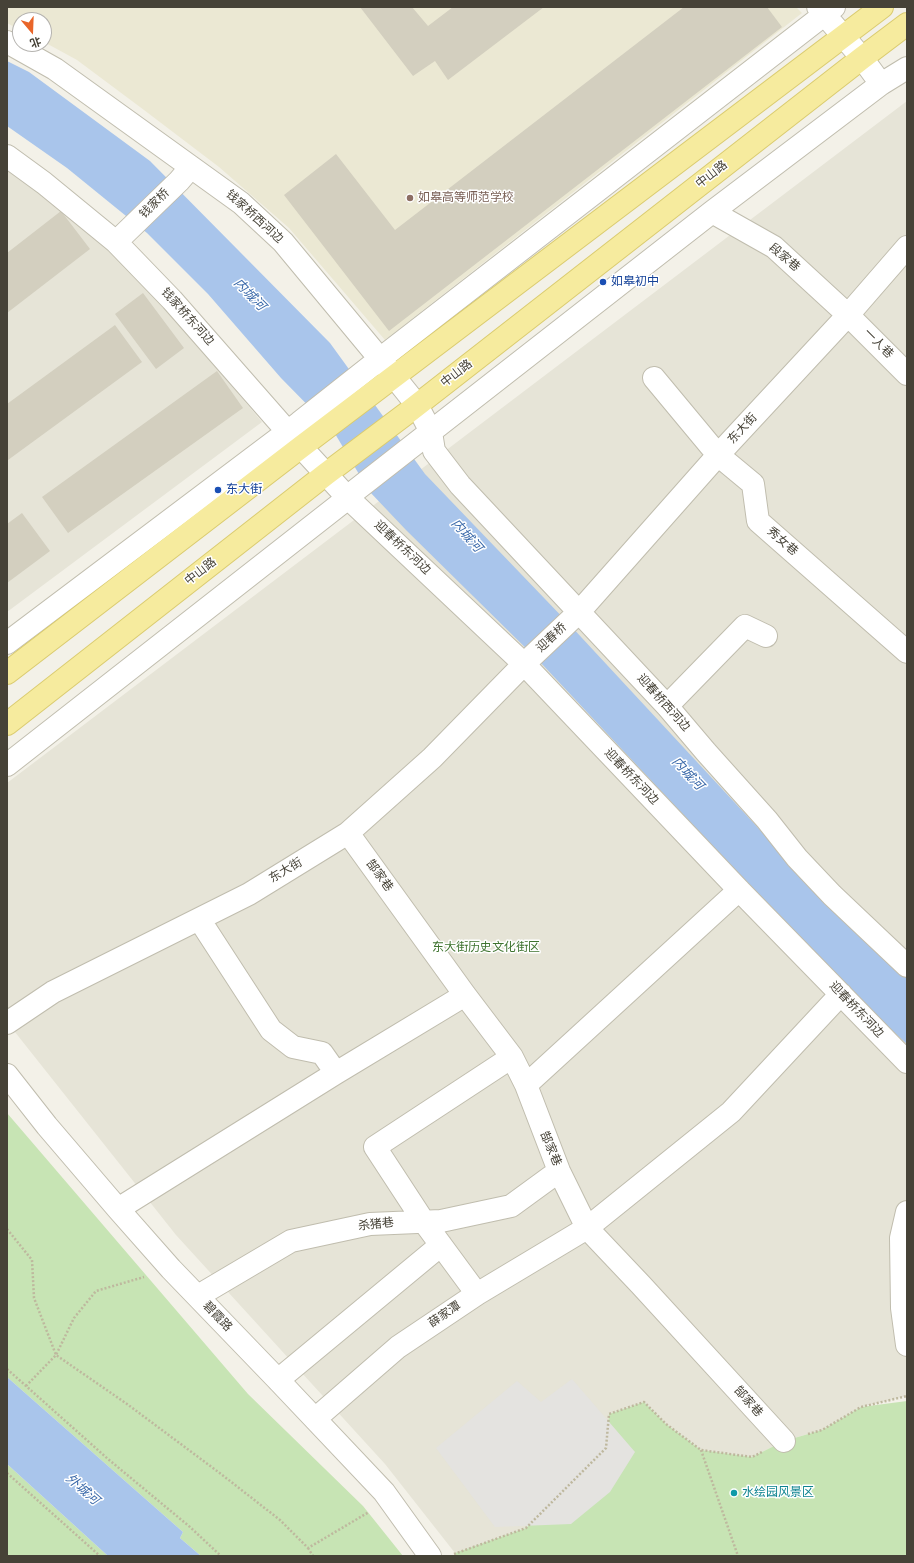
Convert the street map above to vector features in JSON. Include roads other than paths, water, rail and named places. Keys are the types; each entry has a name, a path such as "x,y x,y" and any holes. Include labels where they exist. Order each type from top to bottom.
{"main road":[{"path":"7,673 300,435 390,381 882,7"},
{"name":"中山路","path":"7,724 331,470 412,409 907,24"}],"street":[{"path":"7,643 300,435 375,363 826,9 844,36 881,84"},
{"name":"钱家桥西河边","path":"7,42 55,69 185,174 241,203 283,242 412,409 426,436"},
{"path":"7,765 712,212 881,84 907,68"},
{"name":"钱家桥东河边","path":"7,156 44,183 124,235 172,300 300,435 352,494"},
{"name":"钱家桥","path":"124,235 185,174"},
{"name":"段家巷","path":"712,212 774,247 848,315"},
{"name":"东大街","path":"579,612 718,455 848,315 907,247"},
{"name":"一人巷","path":"848,315 907,374"},
{"name":"秀女巷","path":"654,378 718,455 753,484 758,521 907,652"},
{"name":"迎春桥西河边","path":"426,436 434,451 460,485 667,706 797,858 832,895 907,966"},
{"name":"迎春桥东河边","path":"352,494 524,664 739,890 907,1062"},
{"name":"迎春桥","path":"524,664 579,612"},
{"path":"667,706 745,626 766,636"},
{"name":"东大街","path":"7,1022 53,992 249,894 348,833 432,758 524,664"},
{"name":"郜家巷","path":"348,833 465,995 512,1057 526,1085 559,1171 587,1228 784,1441"},
{"path":"526,1085 739,890"},
{"path":"199,919 271,1030 293,1047 322,1053 336,1073"},
{"name":"薛家潭","path":"315,1419 398,1347 477,1294 587,1228 731,1112 841,994"},
{"path":"118,1209 336,1073 465,995"},
{"path":"477,1294 424,1222 375,1147 512,1057"},
{"name":"碧霞路","path":"7,1075 47,1126 172,1269 389,1499 430,1556"},
{"name":"杀猪巷","path":"198,1296 291,1241 370,1224 441,1221 511,1206 559,1171"},
{"path":"907,1212 902,1238 902,1308 907,1345"},
{"path":"278,1380 441,1245"}],"water":[{"name":"内城河","path":"7,61 29,72 150,161 330,343 425,474 569,624 813,887 907,978 907,1044 873,1013 781,919 541,663 406,530 369,491 334,432 281,378 208,294 147,233 67,168 7,126"},
{"name":"外城河","path":"7,1377 183,1532 180,1538 201,1556 108,1556 7,1464"}],"place":[{"name":"如皋高等师范学校","path":"410,198"},
{"name":"如皋初中","path":"603,282"},
{"name":"东大街","path":"218,490"},
{"name":"水绘园风景区","path":"734,1493"}],"park label":[{"name":"东大街历史文化街区","path":"486,948"}]}
